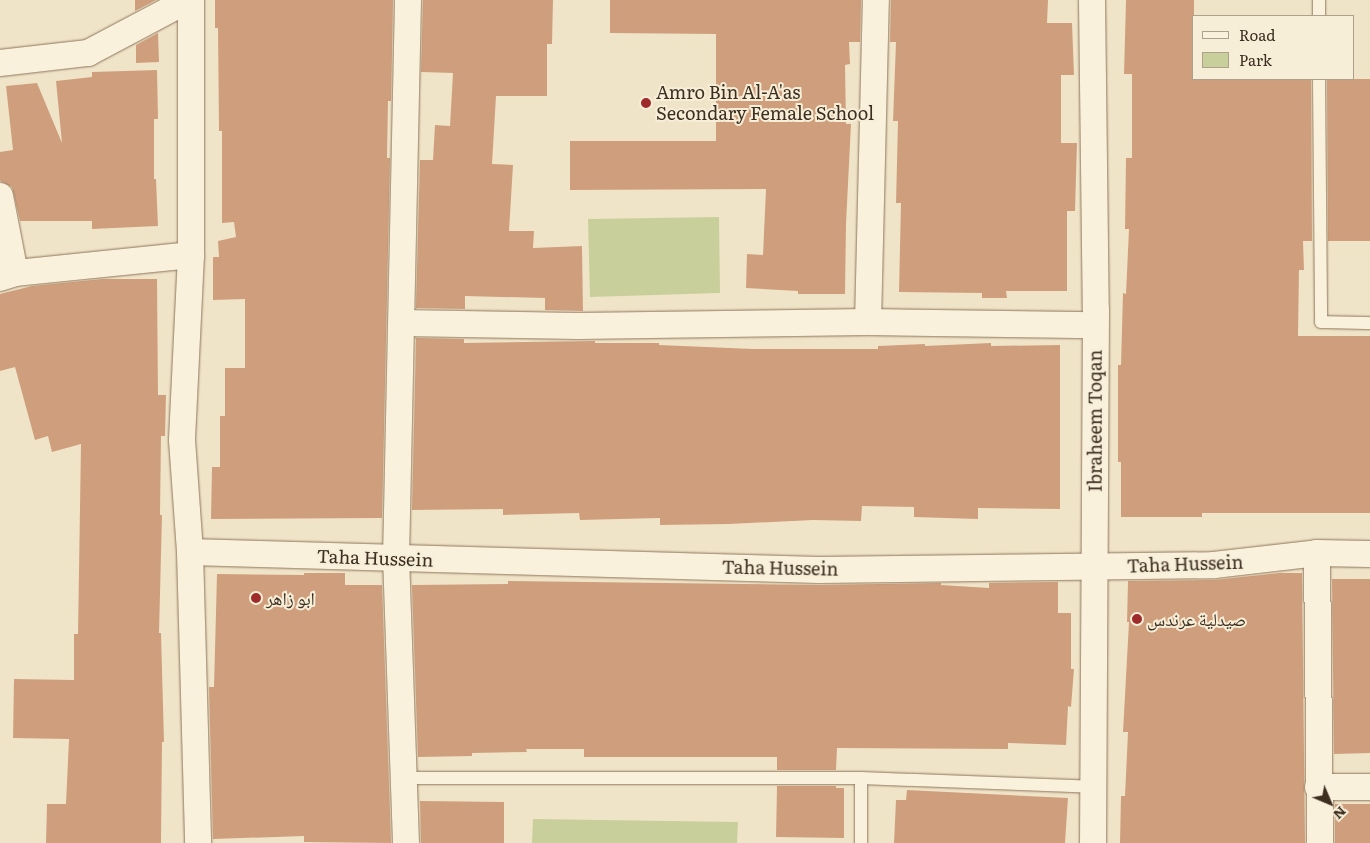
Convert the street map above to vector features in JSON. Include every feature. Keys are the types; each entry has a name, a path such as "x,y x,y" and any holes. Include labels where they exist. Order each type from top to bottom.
{"street":[{"path":"0,62 88,53 189,0 191,255 182,440 190,552 198,843"},
{"path":"406,843 396,559 408,0"},
{"path":"868,322 876,0"},
{"name":"Ibraheem Toqan","path":"1092,0 1095,325 1093,843"},
{"path":"0,196 8,276 191,255"},
{"path":"402,323 578,326 868,322 1095,325"},
{"name":"Taha Hussein","path":"190,552 819,570 1223,564 1317,553 1370,554"},
{"path":"1317,553 1320,843"},
{"path":"1318,787 1370,787"}],"lane":[{"path":"1319,0 1319,15"},
{"path":"1319,80 1321,322 1370,323"},
{"path":"405,778 861,778 1092,787"},
{"path":"861,778 861,843"}],"green space":[{"path":"719,217 720,293 590,297 588,219"},
{"path":"533,819 738,822 737,843 532,843"}],"building":[{"path":"135,0 156,0 135,11"},
{"path":"215,0 393,0 391,101 388,101 387,158 390,158 382,518 211,519 212,467 220,467 220,416 225,416 225,368 245,368 245,299 213,300 213,257 219,257 218,241 236,237 234,222 222,223 222,131 219,131 218,28 215,28"},
{"path":"423,0 553,0 552,44 547,44 547,96 496,96 492,164 513,165 509,231 534,231 533,248 582,246 583,311 545,310 545,298 465,296 465,309 416,308 420,160 433,160 435,125 450,126 453,73 421,72"},
{"path":"610,0 861,0 860,42 849,42 850,64 845,65 846,124 851,124 845,294 798,294 798,291 746,288 747,254 763,255 766,189 570,190 570,141 716,141 716,34 610,33"},
{"path":"891,0 1048,0 1047,23 1072,23 1074,75 1061,75 1061,143 1077,143 1075,211 1067,211 1067,291 1006,291 1007,298 982,298 982,293 899,292 901,203 896,203 898,121 893,121 896,42 890,42"},
{"path":"1126,0 1194,0 1194,15 1192,15 1192,80 1311,80 1312,241 1303,241 1304,270 1299,270 1298,336 1370,336 1370,513 1202,513 1202,517 1121,517 1121,462 1118,462 1118,365 1121,365 1123,293 1126,294 1129,229 1125,229 1126,158 1132,158 1132,74 1124,74"},
{"path":"158,33 159,62 136,63 136,45"},
{"path":"157,70 158,119 154,119 154,179 156,179 158,226 92,229 92,221 20,221 12,187 0,181 0,152 13,150 6,86 37,83 62,143 56,81 92,77 92,72"},
{"path":"1370,79 1370,241 1328,241 1327,80"},
{"path":"103,279 157,279 158,395 166,395 165,436 161,436 160,515 162,515 159,633 161,633 164,742 162,742 161,843 46,843 47,804 66,804 69,739 13,738 14,679 74,680 74,634 78,634 81,444 52,452 48,436 35,440 15,367 0,371 0,294 32,286"},
{"path":"416,338 464,339 464,343 595,341 595,343 659,343 659,345 753,349 878,349 878,346 991,343 991,346 1060,345 1060,509 978,508 978,519 914,517 914,507 862,506 861,521 813,520 660,525 660,518 580,520 579,513 503,515 503,509 412,510"},
{"path":"304,573 345,573 345,585 382,585 391,843 304,842 304,836 213,839 209,687 214,687 217,574 304,575"},
{"path":"1279,573 1302,573 1305,843 1120,843 1121,796 1125,796 1128,732 1123,732 1129,622 1127,622 1128,581 1214,580"},
{"path":"1332,579 1370,579 1370,753 1334,754"},
{"path":"508,581 819,585 941,583 941,585 989,588 989,583 1058,582 1058,613 1071,613 1071,669 1074,669 1071,707 1068,706 1066,745 1008,743 1008,749 837,748 836,770 777,770 777,757 584,757 584,749 526,749 527,752 472,753 472,756 418,757 412,585 508,584"},
{"path":"777,786 836,786 836,788 844,788 844,838 776,837"},
{"path":"907,790 1068,798 1065,843 894,843 896,800 906,800"},
{"path":"420,801 504,802 504,843 421,843"},
{"path":"1335,804 1370,804 1370,843 1335,843"}],"place":[{"name":"Amro Bin Al-A'as Secondary Female School","path":"646,103"},
{"name":"ابو زاهر","path":"256,598"},
{"name":"صيدلية عرندس","path":"1137,619"}]}
